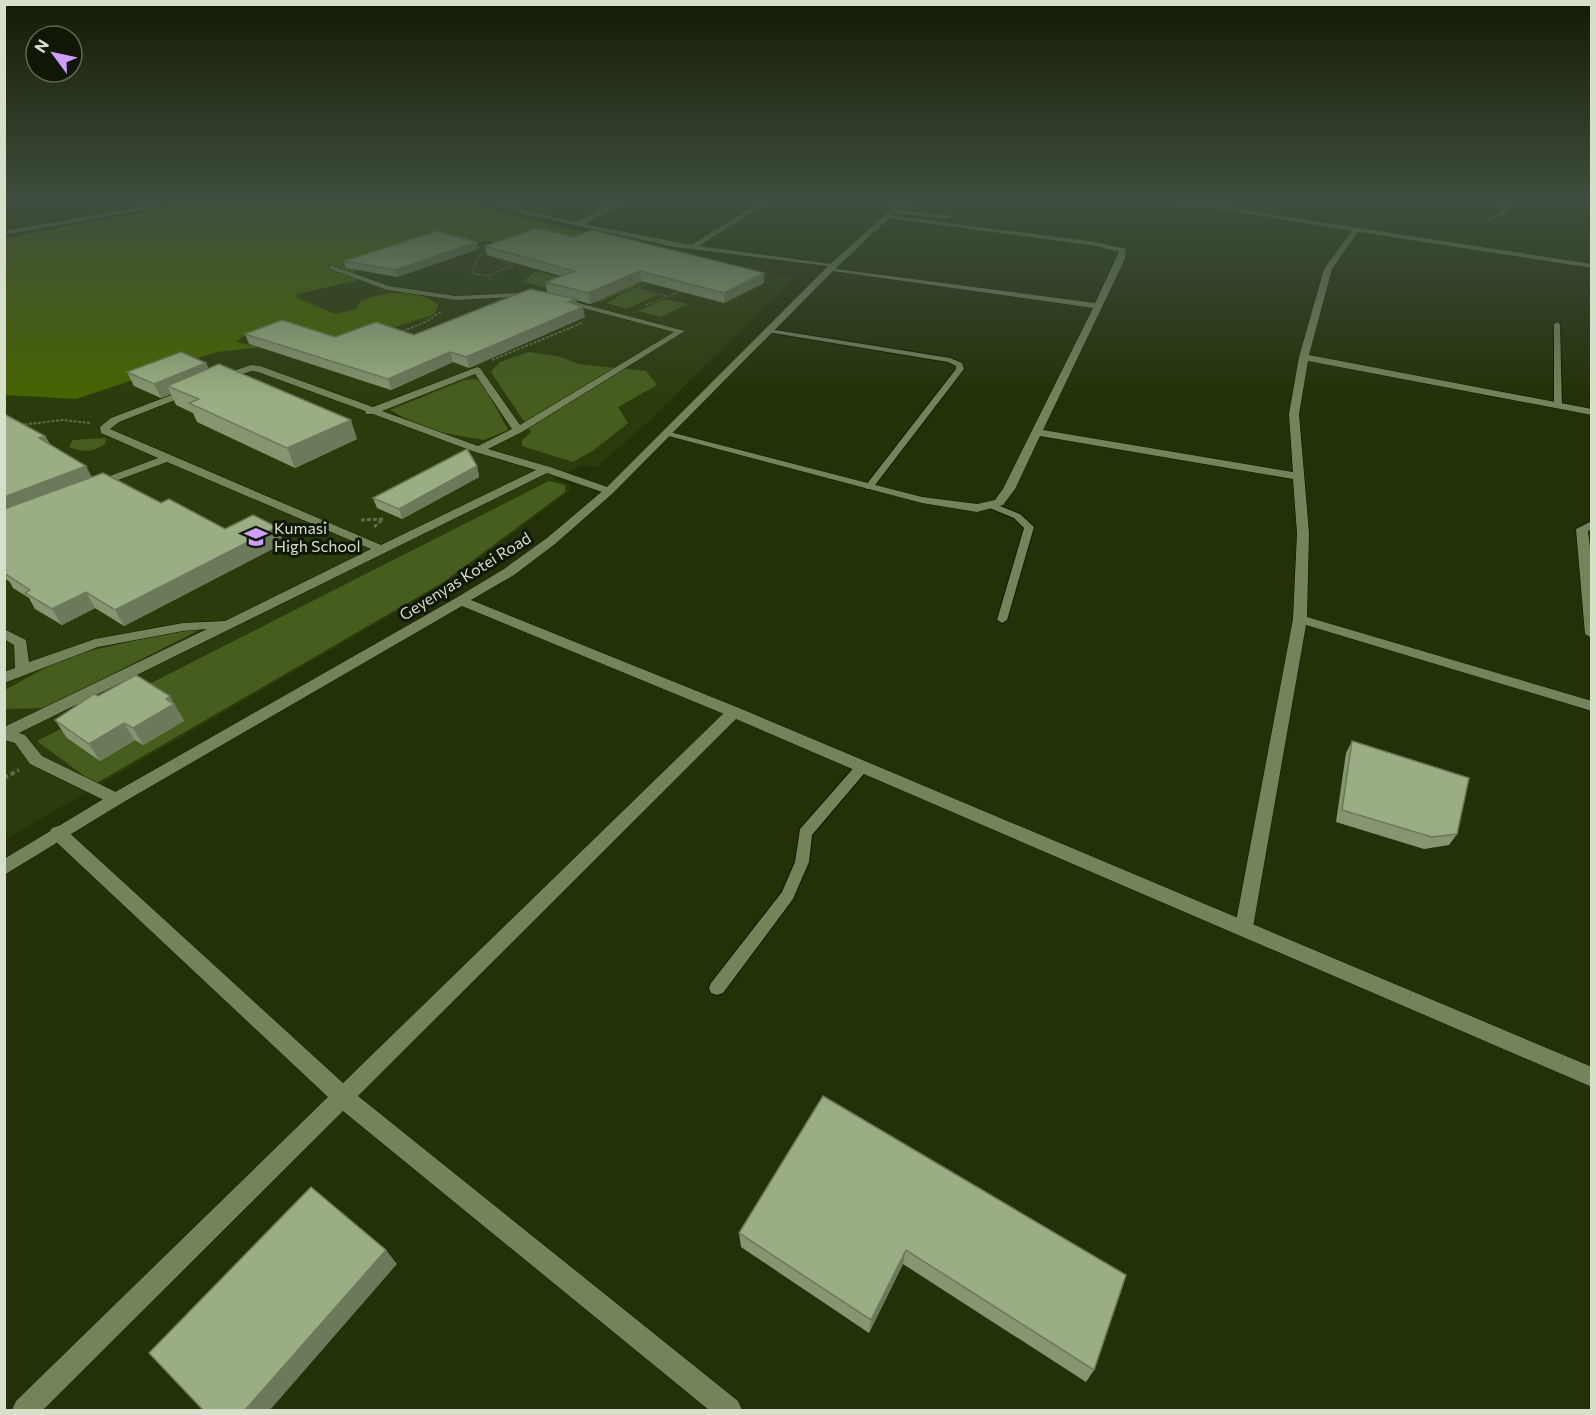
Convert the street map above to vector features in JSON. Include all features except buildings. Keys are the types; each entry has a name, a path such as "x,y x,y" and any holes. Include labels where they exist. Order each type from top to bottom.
{"street":[{"path":"333,267 387,288 456,298 537,294 681,331 518,430 479,450"},
{"path":"832,267 1097,306"},
{"name":"Geyenyas Kotei Road","path":"4,868 116,799 509,572 551,541 609,491 832,267"},
{"path":"666,434 922,500 976,508 999,503 1009,489 1115,267"},
{"path":"1244,927 1300,619 1303,533 1294,414 1305,357 1329,267"},
{"path":"1305,357 1592,412"},
{"path":"383,550 114,436 105,430 105,427 240,370 260,369 370,412 479,450 546,469 609,491"},
{"path":"370,412 477,370 518,430"},
{"path":"1037,432 1297,476"},
{"path":"86,489 167,458"},
{"path":"4,734 546,469"},
{"path":"1592,524 1582,529 1592,634"},
{"path":"461,601 863,766 1592,1077"},
{"path":"1300,619 1592,706"},
{"path":"4,678 95,643 183,627 232,624"},
{"path":"4,633 21,643 22,670"},
{"path":"25,1410 734,712"},
{"path":"4,734 20,740 36,760 116,799"},
{"path":"58,833 343,1097 729,1410"}],"lane":[{"path":"1557,324 1558,406"},
{"path":"769,331 950,360 959,365 960,369 869,487"},
{"path":"990,505 1017,516 1029,527 1002,620"},
{"path":"717,988 788,895 802,862 805,833 863,766"}],"path":[{"path":"474,267 472,273 488,276 493,280"},
{"path":"488,276 507,267"},
{"path":"486,363 580,324 592,314 592,307 659,279"},
{"path":"622,315 691,287 680,284"},
{"path":"636,288 667,296"},
{"path":"395,335 426,322 443,310"},
{"path":"13,426 63,420 105,427"}],"shaded area":[{"name":"Kumasi High School","path":"5,267 745,267 794,278 650,420 597,467 581,465 553,479 569,484 571,490 444,584 5,840"},
{"path":"535,271 616,292 641,281 645,282 600,302 523,282"},
{"path":"636,289 657,295 627,309 606,303"},
{"path":"665,299 688,304 661,317 638,311"},
{"path":"529,352 561,357 578,364 646,371 657,385 618,407 628,423 594,450 573,462 522,446 522,440 531,432 491,372 500,362"},
{"path":"475,379 482,382 508,430 484,440 427,430 390,410 464,380"},
{"path":"106,438 105,444 92,450 83,451 69,447 73,440"},
{"path":"549,481 565,485 565,492 442,583 95,784 37,741"},
{"path":"201,629 45,708 5,709 5,690 67,656 168,633"}],"green space":[{"path":"5,267 362,267 354,270 359,280 297,294 297,298 336,314 356,309 361,301 390,293 421,296 438,305 435,314 386,330 377,348 277,327 242,337 237,342 260,347 217,352 76,399 5,395"}],"place":[{"name":"Kumasi High School","path":"256,537"}]}
